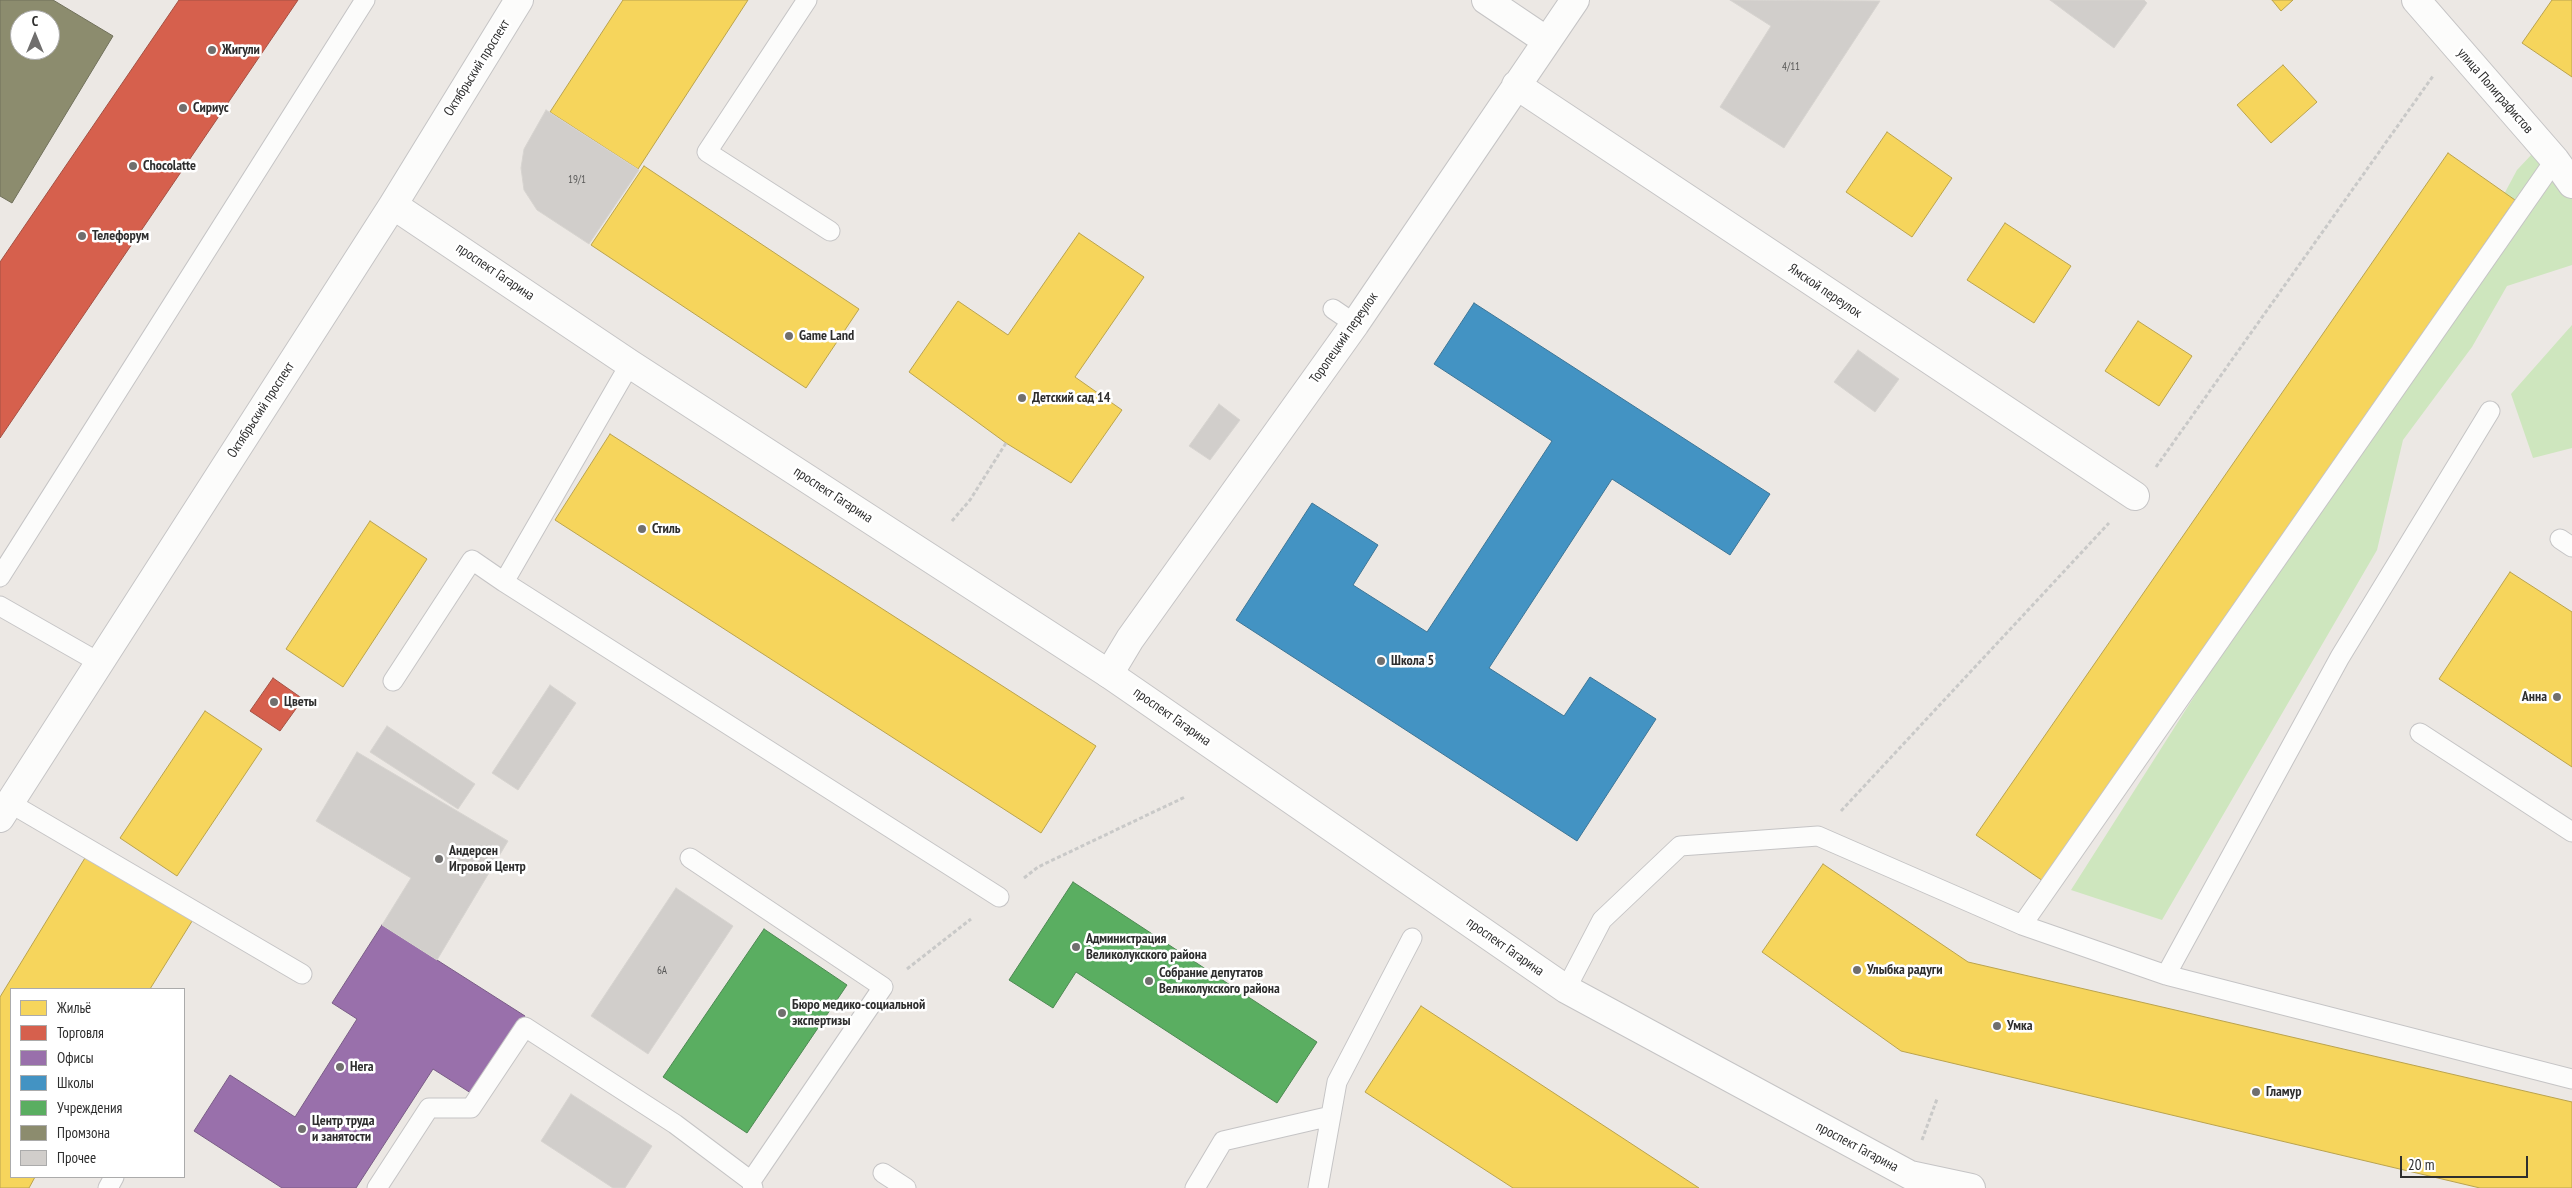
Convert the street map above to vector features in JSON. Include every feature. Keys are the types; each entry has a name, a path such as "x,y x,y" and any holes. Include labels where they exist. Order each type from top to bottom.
{"main road":[{"name":"Октябрьский проспект","path":"5,810 393,204 519,0"},
{"path":"1486,0 1546,40"},
{"name":"Торопецкий переулок","path":"1108,674 1344,316 1516,85 1575,0"},
{"name":"улица Полиграфистов","path":"2416,0 2567,172"},
{"name":"Ямской переулок","path":"1516,85 2135,496"},
{"name":"проспект Гагарина","path":"393,204 630,364 1108,674 1566,989 1910,1175 1971,1188"}],"lane":[{"path":"0,576 365,0"},
{"path":"807,0 707,152 830,231"},
{"path":"2022,925 2567,172"},
{"path":"504,582 630,364"},
{"path":"2166,975 2340,657 2490,411"},
{"path":"393,681 472,560 999,897"},
{"path":"0,606 100,663"},
{"path":"2420,733 2572,832"},
{"path":"5,810 302,974"},
{"path":"1566,989 1602,920 1680,846 1818,836 2022,925 2166,975 2572,1079"},
{"path":"377,1188 429,1108 471,1108 525,1027 674,1124 752,1185 883,988 690,858"},
{"path":"1318,1188 1338,1082 1412,938"},
{"path":"1195,1188 1223,1141 1332,1116"},
{"path":"883,1173 906,1188"}],"path":[{"path":"1818,836 2135,496 2455,45"},
{"path":"952,521 970,500 1006,443"}],"green space":[{"path":"2549,136 2572,170 2572,265 2507,286 2472,347 2403,440 2377,550 2162,920 2071,890 2451,293 2517,170"},
{"path":"2572,325 2572,448 2533,458 2511,394"}],"building: Жильё":[{"path":"623,0 748,0 638,169 550,112"},
{"path":"2272,0 2293,0 2281,11"},
{"path":"2552,0 2572,0 2572,77 2522,43"},
{"path":"2283,65 2317,102 2271,143 2237,105"},
{"path":"1887,132 1952,178 1912,237 1846,192"},
{"path":"2448,153 2515,200 2043,881 1976,835"},
{"path":"644,166 859,309 806,388 591,245"},
{"path":"2005,223 2071,266 2034,323 1967,280"},
{"path":"1079,233 1144,277 1075,377 1122,410 1071,483 1006,443 909,372 958,301 1008,335"},
{"path":"2138,321 2192,356 2159,406 2105,371"},
{"path":"610,434 1096,746 1041,833 555,520"},
{"path":"370,521 427,559 343,687 286,649"},
{"path":"2510,572 2572,612 2572,767 2439,679"},
{"path":"205,711 262,749 177,876 120,838"},
{"path":"88,853 194,918 151,988 10,988 10,1178 34,1178 29,1188 0,1188 0,997"},
{"path":"1823,864 1968,962 2572,1102 2572,1188 2480,1188 1901,1051 1762,952"},
{"path":"1421,1006 1699,1188 1513,1188 1365,1092"}],"building: Торговля":[{"path":"179,0 298,0 0,438 0,262"},
{"path":"273,678 303,699 280,731 250,711"}],"building: Офисы":[{"path":"382,925 525,1016 474,1095 433,1069 356,1188 282,1188 194,1131 230,1075 295,1117 357,1019 332,1003"}],"building: Школы":[{"path":"1474,303 1770,494 1730,555 1612,479 1489,668 1564,716 1590,677 1656,719 1577,841 1236,620 1312,503 1378,545 1353,585 1427,632 1552,441 1434,364"}],"building: Учреждения":[{"path":"1073,882 1317,1042 1277,1103 1076,972 1053,1008 1009,980"},
{"path":"764,929 847,985 747,1133 663,1077"}],"building: Промзона":[{"path":"0,0 53,0 113,36 12,203 0,196"}],"building: Прочее":[{"path":"1730,0 1880,1 1784,148 1720,107 1771,26"},
{"path":"2050,0 2144,0 2147,3 2114,48"},
{"path":"546,110 639,170 589,244 537,210 524,190 521,168 524,149"},
{"path":"1858,350 1899,379 1875,412 1834,382"},
{"path":"1219,404 1240,420 1210,460 1189,446"},
{"path":"550,685 576,703 518,790 492,773"},
{"path":"387,726 475,784 458,809 370,752"},
{"name":"Андерсен Игровой Центр","path":"357,752 508,841 437,960 382,925 411,878 316,821"},
{"path":"676,888 733,926 648,1054 591,1016"},
{"path":"571,1094 652,1146 625,1188 613,1188 541,1141"}],"place":[{"name":"Жигули","path":"212,50"},
{"name":"Сириус","path":"183,108"},
{"name":"Chocolatte","path":"133,166"},
{"name":"Телефорум","path":"82,236"},
{"name":"Game Land","path":"789,336"},
{"name":"Детский сад 14","path":"1022,398"},
{"name":"Стиль","path":"642,529"},
{"name":"Школа 5","path":"1381,661"},
{"name":"Анна","path":"2557,697"},
{"name":"Цветы","path":"274,702"},
{"name":"Андерсен Игровой Центр","path":"439,859"},
{"name":"Администрация Великолукского района","path":"1076,947"},
{"name":"Улыбка радуги","path":"1857,970"},
{"name":"Собрание депутатов Великолукского района","path":"1149,981"},
{"name":"Бюро медико-социальной экспертизы","path":"782,1013"},
{"name":"Умка","path":"1997,1026"},
{"name":"Нега","path":"340,1067"},
{"name":"Гламур","path":"2256,1092"},
{"name":"Центр труда и занятости","path":"302,1129"}]}
